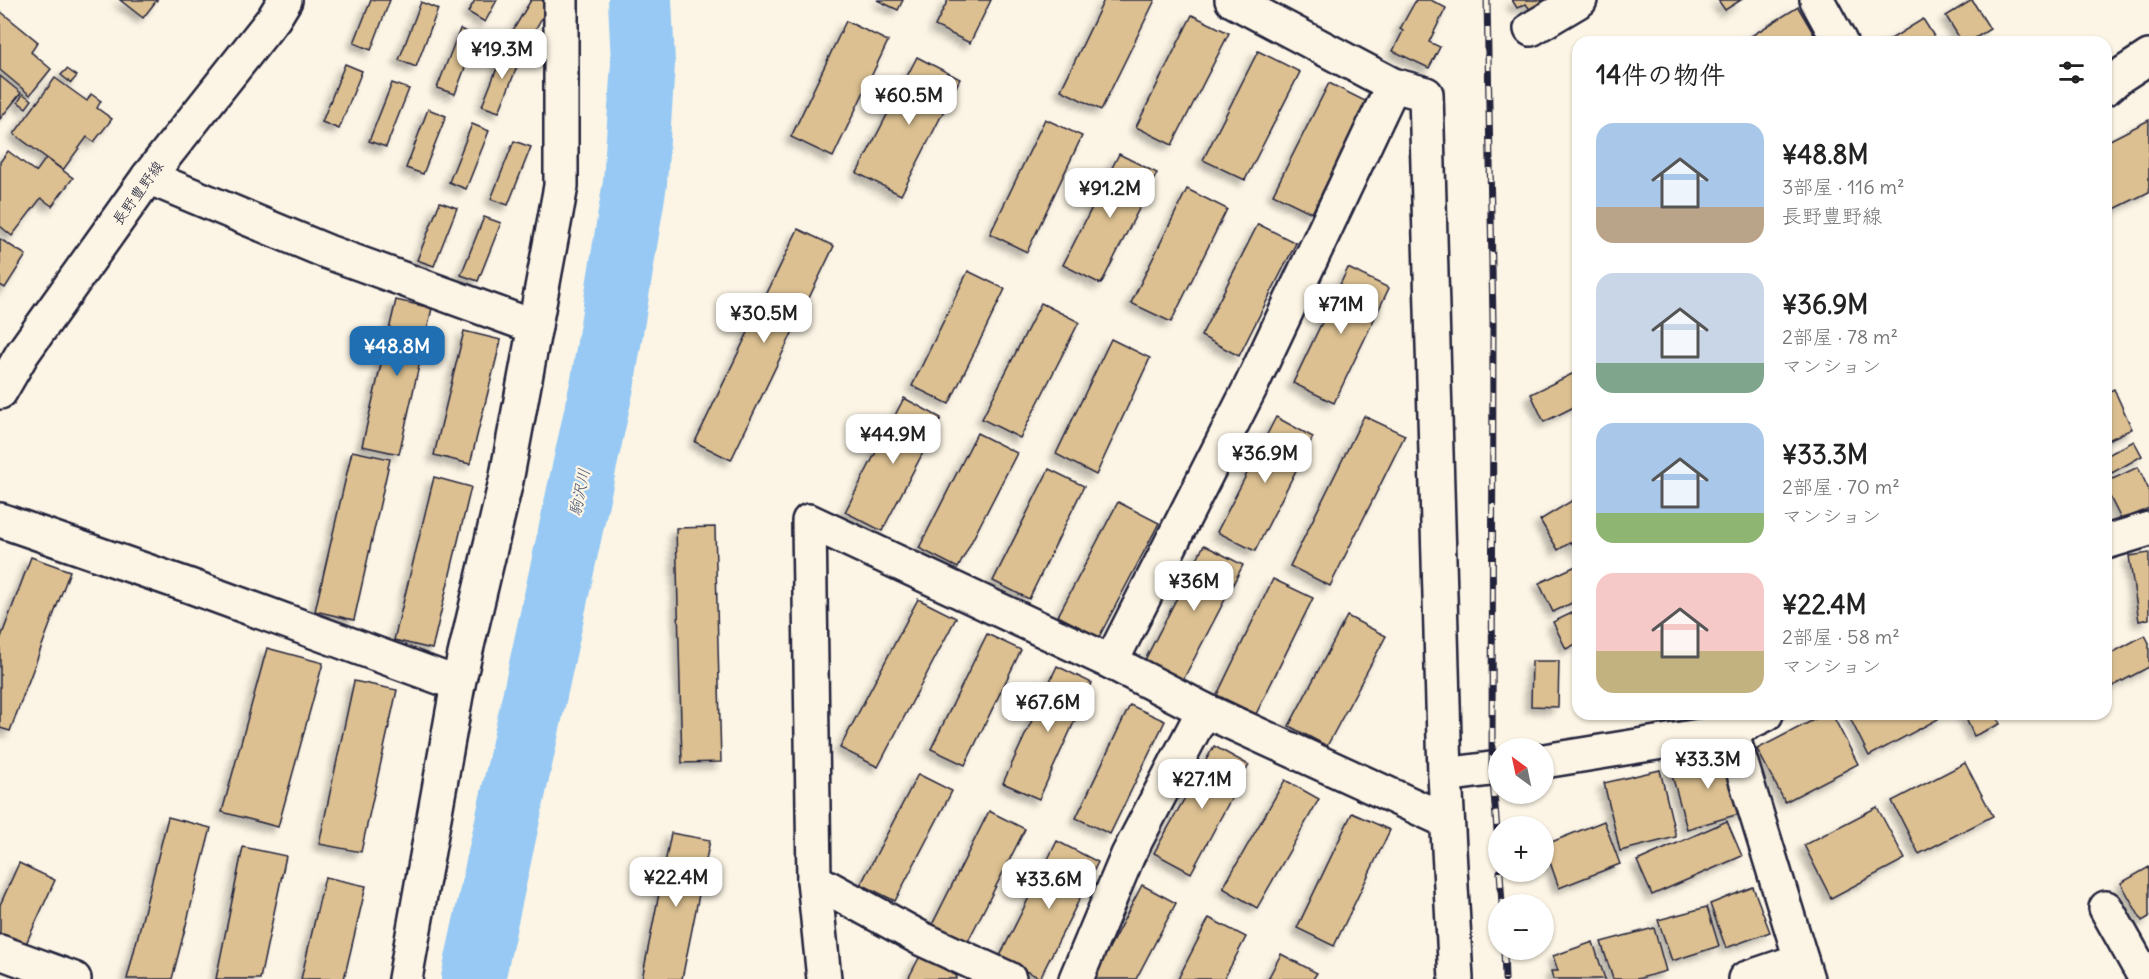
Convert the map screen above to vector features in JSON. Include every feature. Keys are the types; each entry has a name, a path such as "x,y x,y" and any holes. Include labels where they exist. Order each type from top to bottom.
{"street":[{"name":"長野豊野線","path":"0,392 22,354 148,177 274,18 285,0"},
{"path":"405,979 458,684 506,481 561,186 561,0"},
{"path":"1232,0 1393,85 1426,94 1445,775 1456,979"},
{"path":"1531,29 1580,0"},
{"path":"1818,0 1837,36"},
{"path":"2112,83 2149,57"},
{"path":"1111,663 1251,386 1393,85"},
{"path":"148,177 328,252 535,327"},
{"path":"0,520 190,586 458,684"},
{"path":"824,979 814,880 809,521 1111,663 1204,710 1447,821"},
{"path":"2112,540 2149,529"},
{"path":"1076,979 1128,855 1204,710"},
{"path":"1554,758 1727,722 1804,970 1745,979"},
{"path":"1445,775 1488,769"},
{"path":"814,880 922,939 1009,979"},
{"path":"2106,908 2146,979"},
{"path":"0,952 74,979"}],"building":[{"path":"120,0 157,0 143,18"},
{"path":"371,0 390,0 371,50 354,43"},
{"path":"475,0 497,0 485,22 468,12"},
{"path":"531,0 552,0 523,51 506,42"},
{"path":"877,0 903,0 898,10"},
{"path":"948,0 991,0 970,43 935,26"},
{"path":"1104,0 1155,0 1101,110 1061,90"},
{"path":"1416,0 1431,0 1446,8 1429,42 1440,47 1429,68 1393,51 1403,31 1400,29"},
{"path":"1512,0 1549,0 1531,11 1526,4 1517,8"},
{"path":"1718,0 1741,0 1725,10"},
{"path":"1972,0 1990,29 1979,36 1958,36 1946,16"},
{"path":"421,2 438,9 416,67 399,60"},
{"path":"1798,7 1815,36 1751,36"},
{"path":"0,11 38,42 31,52 51,69 30,95 0,70"},
{"path":"1192,15 1229,33 1172,145 1136,127"},
{"path":"1923,19 1934,36 1896,36"},
{"path":"846,21 888,41 833,157 791,137"},
{"path":"460,29 477,36 455,94 437,88"},
{"path":"505,48 522,54 499,112 482,106"},
{"path":"1258,51 1300,72 1245,180 1203,160"},
{"path":"917,57 960,79 901,195 857,173"},
{"path":"345,64 362,71 339,129 322,122"},
{"path":"67,69 77,76 71,83 61,75"},
{"path":"0,76 21,93 0,119"},
{"path":"55,78 87,101 91,94 101,101 97,108 112,119 94,142 87,137 63,170 14,134"},
{"path":"392,83 409,89 386,147 369,141"},
{"path":"1329,83 1367,102 1312,213 1273,194"},
{"path":"23,94 32,100 26,108 18,102"},
{"path":"428,109 446,116 423,174 406,168"},
{"path":"1045,119 1082,136 1027,252 990,234"},
{"path":"2149,120 2149,192 2112,210 2112,139"},
{"path":"472,124 489,131 466,189 449,182"},
{"path":"514,141 531,147 508,205 491,199"},
{"path":"8,151 36,172 46,158 73,178 52,206 41,198 12,236 0,226 0,162"},
{"path":"1119,154 1157,173 1101,284 1063,265"},
{"path":"1187,189 1227,209 1171,322 1131,303"},
{"path":"440,202 457,208 434,266 417,260"},
{"path":"484,217 501,223 478,281 461,275"},
{"path":"1258,224 1296,243 1239,356 1201,336"},
{"path":"798,229 834,246 731,460 695,442"},
{"path":"0,239 26,255 5,288 0,285"},
{"path":"1348,268 1389,288 1334,403 1293,383"},
{"path":"968,271 1005,289 949,404 912,386"},
{"path":"396,300 432,308 399,454 362,446"},
{"path":"1041,303 1079,322 1020,438 982,419"},
{"path":"464,331 501,340 470,464 434,455"},
{"path":"1111,339 1150,358 1096,475 1056,454"},
{"path":"1572,374 1572,408 1544,422 1531,394"},
{"path":"2114,389 2132,429 2112,438 2112,390"},
{"path":"904,398 941,418 882,531 845,512"},
{"path":"1364,416 1405,435 1330,586 1290,566"},
{"path":"1276,417 1313,437 1255,551 1217,532"},
{"path":"977,433 1017,453 958,568 919,548"},
{"path":"2134,441 2142,456 2112,473 2112,453"},
{"path":"352,451 390,459 354,620 315,611"},
{"path":"2138,467 2149,490 2149,508 2122,521 2112,501 2112,479"},
{"path":"1049,469 1084,486 1029,599 993,581"},
{"path":"434,477 471,487 432,649 394,640"},
{"path":"1572,501 1572,543 1558,550 1540,520"},
{"path":"1118,502 1159,523 1099,637 1058,616"},
{"path":"715,527 721,762 682,763 676,528"},
{"path":"1204,545 1243,565 1183,680 1145,660"},
{"path":"2149,553 2149,619 2139,621 2129,556"},
{"path":"31,557 70,571 10,731 0,728 0,640"},
{"path":"1572,568 1572,603 1553,612 1539,583"},
{"path":"1273,579 1313,598 1256,714 1217,695"},
{"path":"918,599 956,618 878,767 840,748"},
{"path":"1572,613 1572,646 1566,649 1553,622"},
{"path":"1347,616 1386,636 1327,746 1289,726"},
{"path":"987,634 1021,650 965,765 931,749"},
{"path":"2145,635 2149,643 2149,667 2113,686 2112,653"},
{"path":"267,648 323,663 278,827 222,812"},
{"path":"1532,661 1559,661 1558,707 1531,706"},
{"path":"1057,666 1092,683 1039,799 1003,783"},
{"path":"354,681 397,690 361,852 319,844"},
{"path":"1130,705 1165,721 1110,834 1076,818"},
{"path":"1813,720 1835,720 1858,764 1785,802 1757,749"},
{"path":"1851,720 1936,720 1869,756"},
{"path":"1967,720 1998,720 2000,724 1974,736"},
{"path":"1214,746 1249,765 1191,873 1154,853"},
{"path":"1729,751 1746,812 1687,829 1670,768"},
{"path":"1965,763 1993,816 1919,854 1892,801"},
{"path":"1660,770 1676,837 1620,851 1604,783"},
{"path":"918,774 952,791 895,901 861,884"},
{"path":"1285,780 1319,799 1257,908 1223,888"},
{"path":"1877,807 1905,859 1831,898 1804,845"},
{"path":"989,811 1025,829 967,943 932,925"},
{"path":"1352,813 1390,830 1334,946 1297,928"},
{"path":"168,817 211,828 172,979 127,979"},
{"path":"1604,821 1620,864 1559,888 1554,874 1554,841"},
{"path":"1727,821 1742,856 1652,895 1637,861"},
{"path":"671,833 710,840 682,979 642,979"},
{"path":"1057,841 1098,862 1040,978 999,958"},
{"path":"243,847 286,856 260,979 216,979"},
{"path":"19,863 55,880 24,948 0,938 0,905"},
{"path":"2149,867 2149,917 2142,921 2121,883"},
{"path":"325,877 366,886 344,979 301,979"},
{"path":"1142,885 1176,903 1136,979 1093,979"},
{"path":"1753,887 1770,932 1726,948 1710,904"},
{"path":"1707,907 1719,946 1672,961 1658,920"},
{"path":"1209,918 1246,937 1224,979 1178,979"},
{"path":"1654,928 1666,971 1637,979 1613,979 1601,942"},
{"path":"1593,942 1605,979 1553,979 1551,971 1558,971 1554,956"},
{"path":"1281,954 1317,973 1313,979 1268,979"},
{"path":"920,956 957,976 956,979 908,979"}],"waterway":[{"name":"駒沢川","path":"473,979 603,381 635,183 643,64 640,0"}],"railway":[{"path":"1487,0 1493,321 1492,769 1496,816"},
{"path":"1501,882 1501,894"},
{"path":"1504,960 1505,979"}]}
